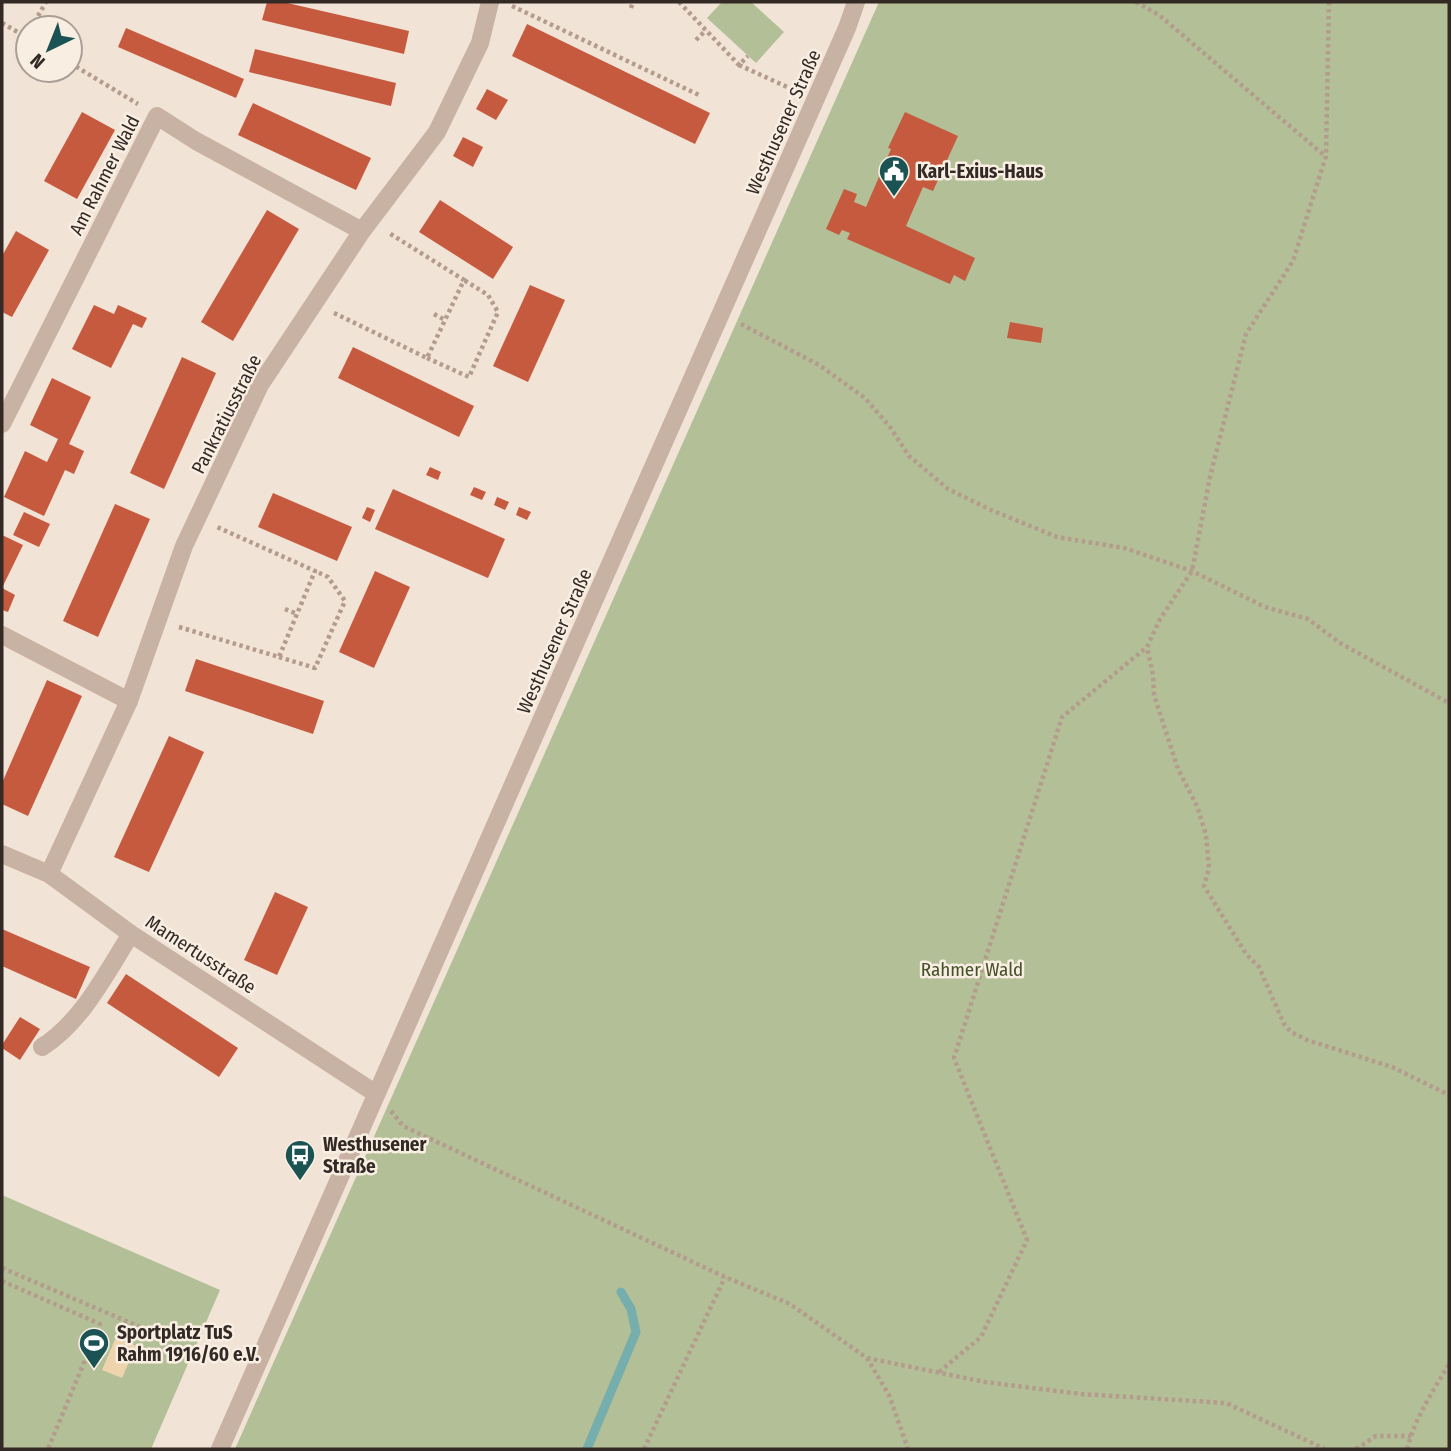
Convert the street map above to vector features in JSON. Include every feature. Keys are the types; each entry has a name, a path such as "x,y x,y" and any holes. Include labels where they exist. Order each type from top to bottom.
{"street":[{"name":"Pankratiusstraße","path":"49,874 129,701 184,546 260,385 366,226 437,132 480,43 490,2"},
{"name":"Westhusener Straße","path":"220,1449 816,99 856,2"},
{"name":"Am Rahmer Wald","path":"2,424 157,116 196,141 366,226"},
{"path":"2,635 129,701"},
{"name":"Mamertusstraße","path":"2,855 49,874 131,934 375,1093"},
{"path":"42,1047 75,1017 131,934"}],"path":[{"path":"502,2 701,96"},
{"path":"679,2 739,65 816,99"},
{"path":"1136,2 1158,15 1326,156"},
{"path":"939,1372 981,1337 1027,1240 954,1058 1062,717 1147,647 1160,619 1192,571 1210,477 1247,334 1293,261 1326,156 1329,2"},
{"path":"696,40 706,30"},
{"path":"739,65 748,56"},
{"path":"84,72 157,116"},
{"path":"314,303 469,377 498,312 488,295 366,226"},
{"path":"427,358 464,280"},
{"path":"433,314 445,320"},
{"path":"721,314 819,365 865,398 890,427 909,456 948,489 1057,537 1124,548 1192,571 1265,607 1308,619 1340,643 1449,703"},
{"path":"158,620 315,668 345,601 328,577 197,518"},
{"path":"279,657 316,571"},
{"path":"285,608 297,614"},
{"path":"1147,647 1154,695 1178,769 1197,806 1206,835 1209,868 1204,886 1246,954 1259,967 1284,1024 1291,1032 1307,1040 1392,1067 1449,1095"},
{"path":"375,1093 403,1126 725,1277 790,1304 867,1358 985,1382 1081,1394 1226,1403 1325,1449"},
{"path":"2,1268 154,1333"},
{"path":"644,1449 725,1277"},
{"path":"2,1282 100,1324"},
{"path":"48,1449 105,1312"},
{"path":"867,1358 889,1395 908,1449"},
{"path":"1407,1449 1410,1436 1426,1403 1449,1364"},
{"path":"1356,1449 1376,1436 1410,1436"}],"green space":[{"path":"722,2 751,2 784,32 756,63 707,18"},
{"name":"Rahmer Wald","path":"879,2 1449,2 1449,1449 235,1449"},
{"name":"Sportplatz TuS Rahm 1916/60 e.V.","path":"2,1195 220,1290 151,1449 2,1449"}],"sand":[{"path":"116,1337 136,1346 122,1378 102,1370"}],"building":[{"path":"267,2 283,2 409,31 404,54 262,20"},
{"path":"527,24 710,113 695,144 512,56"},
{"path":"126,28 244,79 236,98 118,47"},
{"path":"255,49 396,83 391,106 249,72"},
{"path":"487,89 508,100 496,120 476,109"},
{"path":"253,103 371,158 356,190 238,135"},
{"path":"82,112 115,130 77,199 44,181"},
{"name":"Karl-Exius-Haus","path":"905,112 958,136 933,191 923,187 906,226 975,258 965,281 954,275 950,284 847,239 850,233 842,230 839,235 826,229 844,189 857,194 854,202 866,207"},
{"path":"463,137 483,147 473,167 453,156"},
{"path":"440,200 513,247 493,279 419,232"},
{"path":"267,210 299,229 233,341 201,322"},
{"path":"16,231 49,250 12,317 2,312 2,256"},
{"path":"530,285 565,300 528,382 493,366"},
{"path":"94,305 114,314 118,305 147,318 142,328 133,324 111,368 72,349"},
{"path":"1010,322 1043,328 1041,343 1007,338"},
{"path":"353,347 474,406 459,437 338,378"},
{"path":"182,357 216,373 164,489 130,473"},
{"path":"52,378 91,397 69,444 84,451 74,474 65,470 44,516 4,497 25,451 47,462 58,439 30,425"},
{"path":"430,467 441,472 438,480 426,475"},
{"path":"474,487 486,492 482,500 470,495"},
{"path":"393,489 505,539 488,578 375,529"},
{"path":"273,493 352,527 337,561 258,527"},
{"path":"497,497 509,502 505,510 494,505"},
{"path":"115,504 150,519 98,637 63,621"},
{"path":"367,507 375,510 370,522 362,518"},
{"path":"519,507 531,512 527,520 516,515"},
{"path":"24,512 50,524 39,547 13,535"},
{"path":"2,535 23,545 2,588"},
{"path":"375,571 410,587 374,668 339,652"},
{"path":"2,588 15,595 8,612 2,610"},
{"path":"196,659 324,701 313,734 185,691"},
{"path":"47,680 82,696 28,816 2,804 2,783"},
{"path":"169,736 204,752 149,872 114,857"},
{"path":"275,892 308,907 277,975 244,960"},
{"path":"2,929 90,967 76,999 2,966"},
{"path":"126,974 238,1048 219,1077 107,1003"},
{"path":"20,1017 40,1029 20,1060 2,1048 2,1045"}],"waterway":[{"path":"587,1449 636,1332 631,1309 621,1292"}],"place":[{"name":"Karl-Exius-Haus","path":"894,198"},
{"name":"Westhusener Straße","path":"300,1182"},
{"name":"Sportplatz TuS Rahm 1916/60 e.V.","path":"94,1370"}]}
